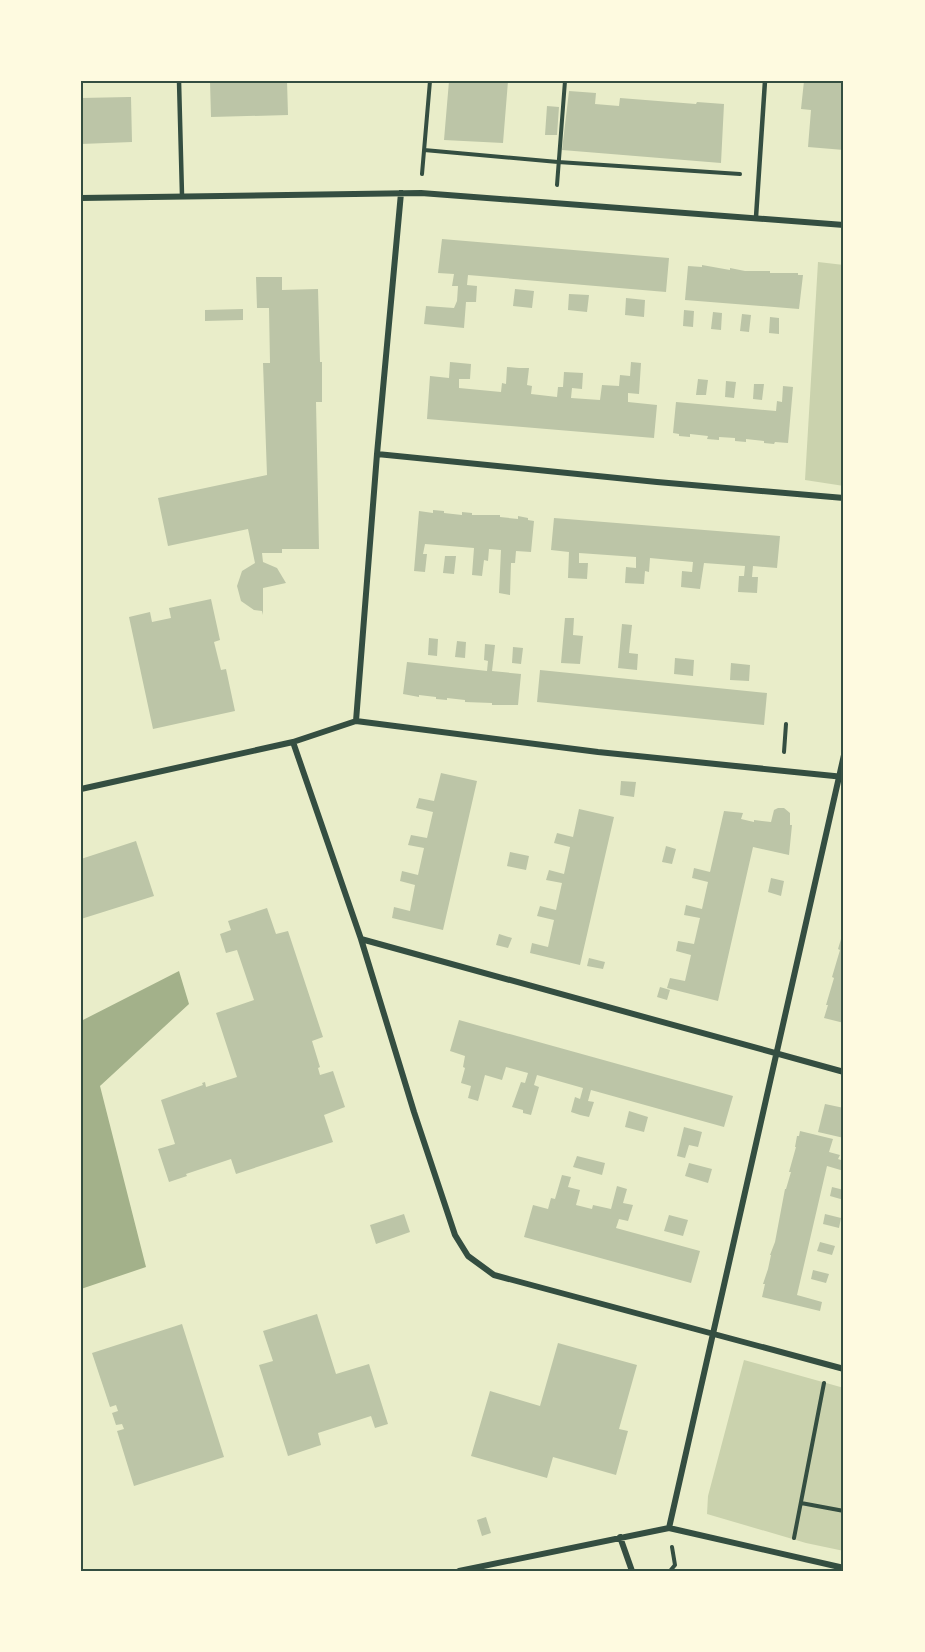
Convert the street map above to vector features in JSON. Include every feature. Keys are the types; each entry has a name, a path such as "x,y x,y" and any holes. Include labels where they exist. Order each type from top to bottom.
{"street":[{"path":"356,721 401,193"},
{"path":"81,198 421,193 844,225"},
{"path":"377,454 844,498"},
{"path":"81,789 293,742 356,721 598,752 842,777"},
{"path":"293,742 361,939 414,1112 455,1235 468,1256 494,1275 844,1369"},
{"path":"669,1528 842,777 844,755"},
{"path":"361,939 844,1072"},
{"path":"459,1571 669,1528 844,1568"},
{"path":"620,1537 632,1571"}],"lane":[{"path":"179,81 182,195"},
{"path":"756,217 765,81"}],"path":[{"path":"421,193 430,81"},
{"path":"555,204 565,81"},
{"path":"424,150 760,176"},
{"path":"782,771 786,724"},
{"path":"791,1556 828,1365"},
{"path":"801,1503 844,1511"}],"shaded area":[{"path":"818,262 844,265 844,486 805,480"},
{"path":"179,971 189,1004 100,1086 146,1267 81,1289 81,1021"},
{"path":"744,1360 844,1388 844,1551 806,1543 707,1514 708,1496"}],"building":[{"path":"210,81 287,81 288,115 211,117"},
{"path":"449,81 508,81 503,143 444,140"},
{"path":"804,81 844,81 844,150 808,147 811,110 801,109"},
{"path":"569,91 596,93 595,104 619,106 620,98 724,104 721,163 562,150"},
{"path":"131,97 132,142 81,144 81,98"},
{"path":"547,106 559,107 557,135 545,135"},
{"path":"442,239 669,258 666,292 468,275 467,285 477,286 476,302 466,302 464,328 424,324 426,306 454,308 457,301 458,286 452,286 454,274 438,273"},
{"path":"702,265 730,270 730,268 803,275 799,309 685,300 688,266 702,267"},
{"path":"256,277 282,277 282,290 318,289 320,362 322,362 322,402 316,402 319,549 282,549 282,553 262,553 263,562 277,568 286,583 263,588 263,615 262,611 254,610 241,601 237,586 242,571 255,563 248,529 168,546 158,498 267,475 263,363 270,363 269,308 257,308"},
{"path":"515,289 534,291 532,308 513,306"},
{"path":"569,294 589,295 587,312 568,310"},
{"path":"626,298 645,300 644,317 625,315"},
{"path":"243,309 243,320 205,321 205,310"},
{"path":"684,310 694,311 693,327 683,326"},
{"path":"713,312 722,313 721,330 711,329"},
{"path":"742,314 751,315 749,332 740,331"},
{"path":"770,317 779,318 779,334 769,333"},
{"path":"450,362 471,364 470,379 459,379 459,388 501,392 502,383 506,384 507,367 529,368 527,385 532,386 531,394 557,397 558,387 563,387 564,372 583,373 582,389 572,388 571,398 600,400 602,385 619,386 620,375 630,376 631,362 641,363 639,394 628,393 628,402 657,405 654,438 427,419 430,376 449,378"},
{"path":"698,379 708,380 706,395 696,395"},
{"path":"726,381 736,382 734,398 725,397"},
{"path":"754,384 764,384 762,400 753,399"},
{"path":"783,386 793,387 788,443 775,442 774,444 746,439 746,442 735,441 735,438 719,437 719,440 707,439 708,436 690,434 690,437 673,433 676,402 776,411 777,401 782,402"},
{"path":"433,510 462,515 462,512 472,513 472,515 500,515 500,517 518,519 518,516 534,521 531,552 516,551 515,563 511,563 510,595 499,593 501,550 489,549 488,561 484,560 482,576 472,575 474,548 425,544 423,554 427,554 425,572 414,571 419,511 433,513"},
{"path":"554,518 780,536 777,568 753,566 752,577 758,577 757,593 738,592 739,576 744,576 745,566 704,563 700,589 681,587 682,571 692,572 693,562 650,558 649,572 645,571 644,584 625,583 626,567 636,568 636,557 579,553 579,563 588,563 587,579 568,578 569,552 551,550"},
{"path":"445,556 456,556 454,574 443,573"},
{"path":"211,599 220,640 214,642 221,670 226,669 235,711 153,729 129,617 150,612 152,622 171,618 169,608"},
{"path":"565,618 574,618 573,635 583,636 580,664 561,663"},
{"path":"622,624 632,625 629,653 638,654 637,670 618,668"},
{"path":"429,638 438,639 437,656 428,655"},
{"path":"457,641 466,642 465,658 455,657"},
{"path":"485,644 495,645 492,671 521,674 518,705 492,705 492,703 403,694 407,662 487,671 488,661 484,660"},
{"path":"513,647 523,648 521,664 512,663"},
{"path":"675,658 694,660 693,676 674,674"},
{"path":"731,663 750,665 749,681 730,680"},
{"path":"540,670 767,693 764,725 537,702"},
{"path":"441,773 477,781 443,930 392,918 394,907 410,911 415,885 400,881 402,871 418,875 424,848 408,845 411,835 427,838 433,812 416,808 419,798 434,801"},
{"path":"621,781 636,782 634,797 620,795"},
{"path":"784,808 790,813 790,825 792,825 789,855 753,847 718,1001 667,988 670,978 685,981 691,955 676,951 678,941 694,944 700,918 684,915 686,905 702,909 708,882 692,878 694,868 710,872 724,811 743,813 741,819 771,822 774,810"},
{"path":"579,809 614,817 580,965 530,953 532,943 548,947 554,920 537,916 540,906 556,910 562,883 546,880 549,870 564,874 570,847 554,843 557,833 573,837"},
{"path":"136,841 154,896 81,919 81,859"},
{"path":"666,846 676,849 672,864 662,862"},
{"path":"510,852 529,856 526,870 507,866"},
{"path":"771,878 784,881 781,896 768,892"},
{"path":"267,908 276,934 288,931 323,1037 312,1041 320,1067 318,1068 320,1075 333,1071 345,1107 324,1115 333,1142 236,1174 231,1159 169,1182 158,1149 175,1144 161,1100 203,1085 202,1083 205,1082 206,1087 237,1077 216,1013 254,1000 237,950 226,953 220,934 231,930 228,921"},
{"path":"499,934 512,938 508,948 496,945"},
{"path":"841,939 844,940 844,1023 824,1018"},
{"path":"589,958 605,962 603,969 587,966"},
{"path":"660,987 670,990 667,1000 657,997"},
{"path":"459,1020 733,1096 724,1127 591,1090 588,1101 594,1102 589,1117 580,1115 571,1112 575,1097 580,1099 583,1088 537,1075 534,1085 539,1087 531,1115 523,1113 523,1110 512,1107 521,1082 525,1083 528,1073 506,1067 502,1080 485,1075 478,1101 468,1098 471,1086 461,1083 465,1056 450,1051"},
{"path":"825,1104 844,1108 844,1138 818,1132"},
{"path":"629,1111 648,1117 644,1132 625,1127"},
{"path":"684,1127 702,1132 698,1147 689,1145 685,1158 677,1156"},
{"path":"800,1131 833,1139 829,1152 840,1155 838,1159 844,1161 844,1171 827,1166 797,1295 822,1302 820,1311 762,1297 765,1284 763,1284"},
{"path":"577,1156 605,1163 602,1175 573,1167"},
{"path":"689,1163 712,1169 708,1183 685,1176"},
{"path":"562,1175 571,1177 568,1187 580,1190 576,1205 592,1209 593,1205 611,1209 617,1186 627,1189 623,1203 633,1205 628,1221 619,1219 616,1228 700,1251 691,1283 524,1237 533,1205 548,1209 551,1198 555,1199"},
{"path":"832,1187 844,1190 844,1200 830,1196"},
{"path":"404,1214 410,1232 376,1244 370,1225"},
{"path":"825,1214 841,1218 839,1228 823,1224"},
{"path":"669,1215 688,1220 683,1236 664,1231"},
{"path":"820,1242 835,1246 832,1255 817,1251"},
{"path":"813,1270 829,1274 826,1283 811,1279"},
{"path":"317,1314 336,1374 369,1364 388,1424 375,1428 371,1416 318,1433 321,1445 288,1456 259,1365 273,1361 263,1331"},
{"path":"182,1324 224,1457 134,1486 117,1431 124,1429 122,1424 116,1425 112,1413 118,1411 116,1405 110,1407 92,1353"},
{"path":"558,1343 637,1365 619,1429 628,1431 616,1475 553,1457 547,1478 471,1456 490,1391 540,1406"},
{"path":"486,1517 491,1533 482,1536 477,1520"}]}
